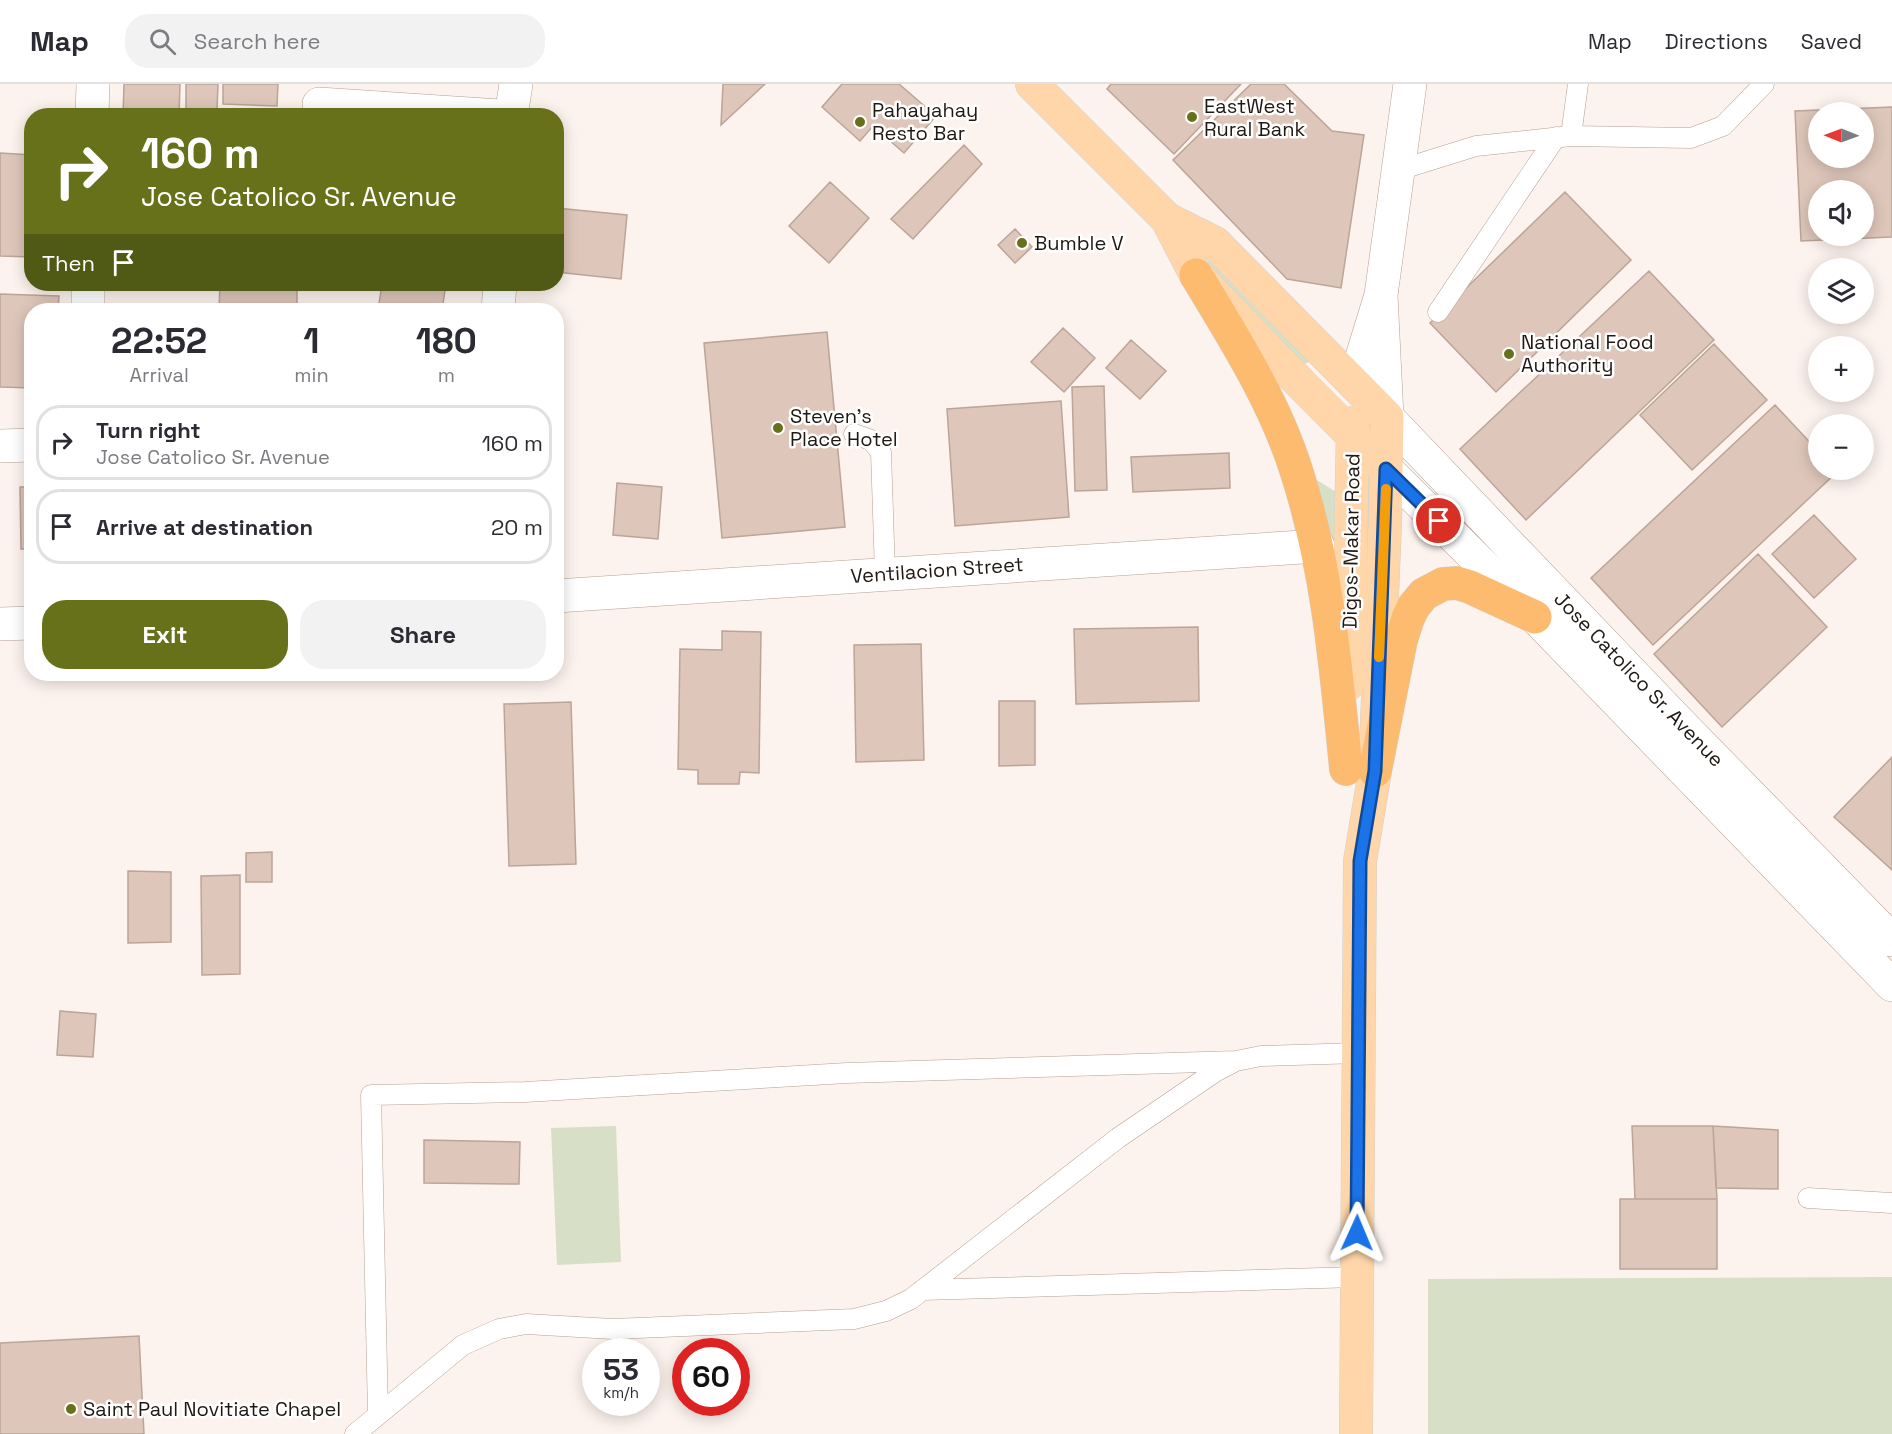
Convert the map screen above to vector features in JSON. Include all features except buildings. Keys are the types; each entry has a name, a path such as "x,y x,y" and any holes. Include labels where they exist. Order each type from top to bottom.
{"highway":[{"path":"1196,275 1252,370 1274,414 1297,472 1318,546 1333,641 1360,770"},
{"path":"1360,770 1404,629 1414,606 1424,594 1443,584 1457,583 1535,617"}],"main road":[{"name":"Digos-Makar Road","path":"1032,84 1167,219 1196,275 1353,435 1360,770 1356,1434"},
{"name":"Digos-Makar Road","path":"1167,219 1215,243 1387,417 1386,469 1360,770"},
{"path":"1354,383 1353,435 1386,469"}],"street":[{"path":"92,108 93,84"},
{"path":"512,108 516,84"},
{"path":"1354,383 1381,295 1410,84"},
{"path":"319,104 379,108"},
{"path":"1381,295 1387,417"},
{"name":"Jose Catolico Sr. Avenue","path":"1387,417 1676,719 1892,940"},
{"path":"0,446 24,445"},
{"name":"Jose Catolico Sr. Avenue","path":"1386,469 1535,617 1892,985"},
{"name":"Ventilacion Street","path":"564,595 1318,546"},
{"path":"0,624 24,623"}],"lane":[{"path":"1438,312 1564,136 1578,84"},
{"path":"1398,170 1476,146 1564,136 1691,138 1724,126 1764,84"},
{"path":"854,434 872,440 881,452 885,574"},
{"path":"378,1415 371,1095 525,1092 847,1073 1236,1061 1261,1056 1359,1053"},
{"path":"355,1434 464,1345 499,1329 526,1324 613,1329 854,1319 886,1311 911,1299 1118,1138 1215,1072 1236,1061"},
{"path":"1808,1198 1892,1203"},
{"path":"922,1290 1357,1277"}],"green space":[{"path":"1212,260 1309,358 1308,363 1302,364 1208,268 1207,262"},
{"path":"1312,477 1341,495 1339,562"},
{"path":"616,1126 621,1262 557,1265 551,1128"},
{"path":"1892,1277 1892,1434 1428,1434 1428,1279"}],"slow traffic":[{"path":"1379,657 1386,489"}],"place":[{"name":"EastWest Rural Bank","path":"1192,117"},
{"name":"Pahayahay Resto Bar","path":"860,122"},
{"name":"Bumble V","path":"1022,243"},
{"name":"National Food Authority","path":"1509,354"},
{"name":"Steven’s Place Hotel","path":"778,428"},
{"name":"Saint Paul Novitiate Chapel","path":"71,1409"}],"route":[{"path":"1357,1233 1360,861 1375,771 1386,469 1439,521"}]}
